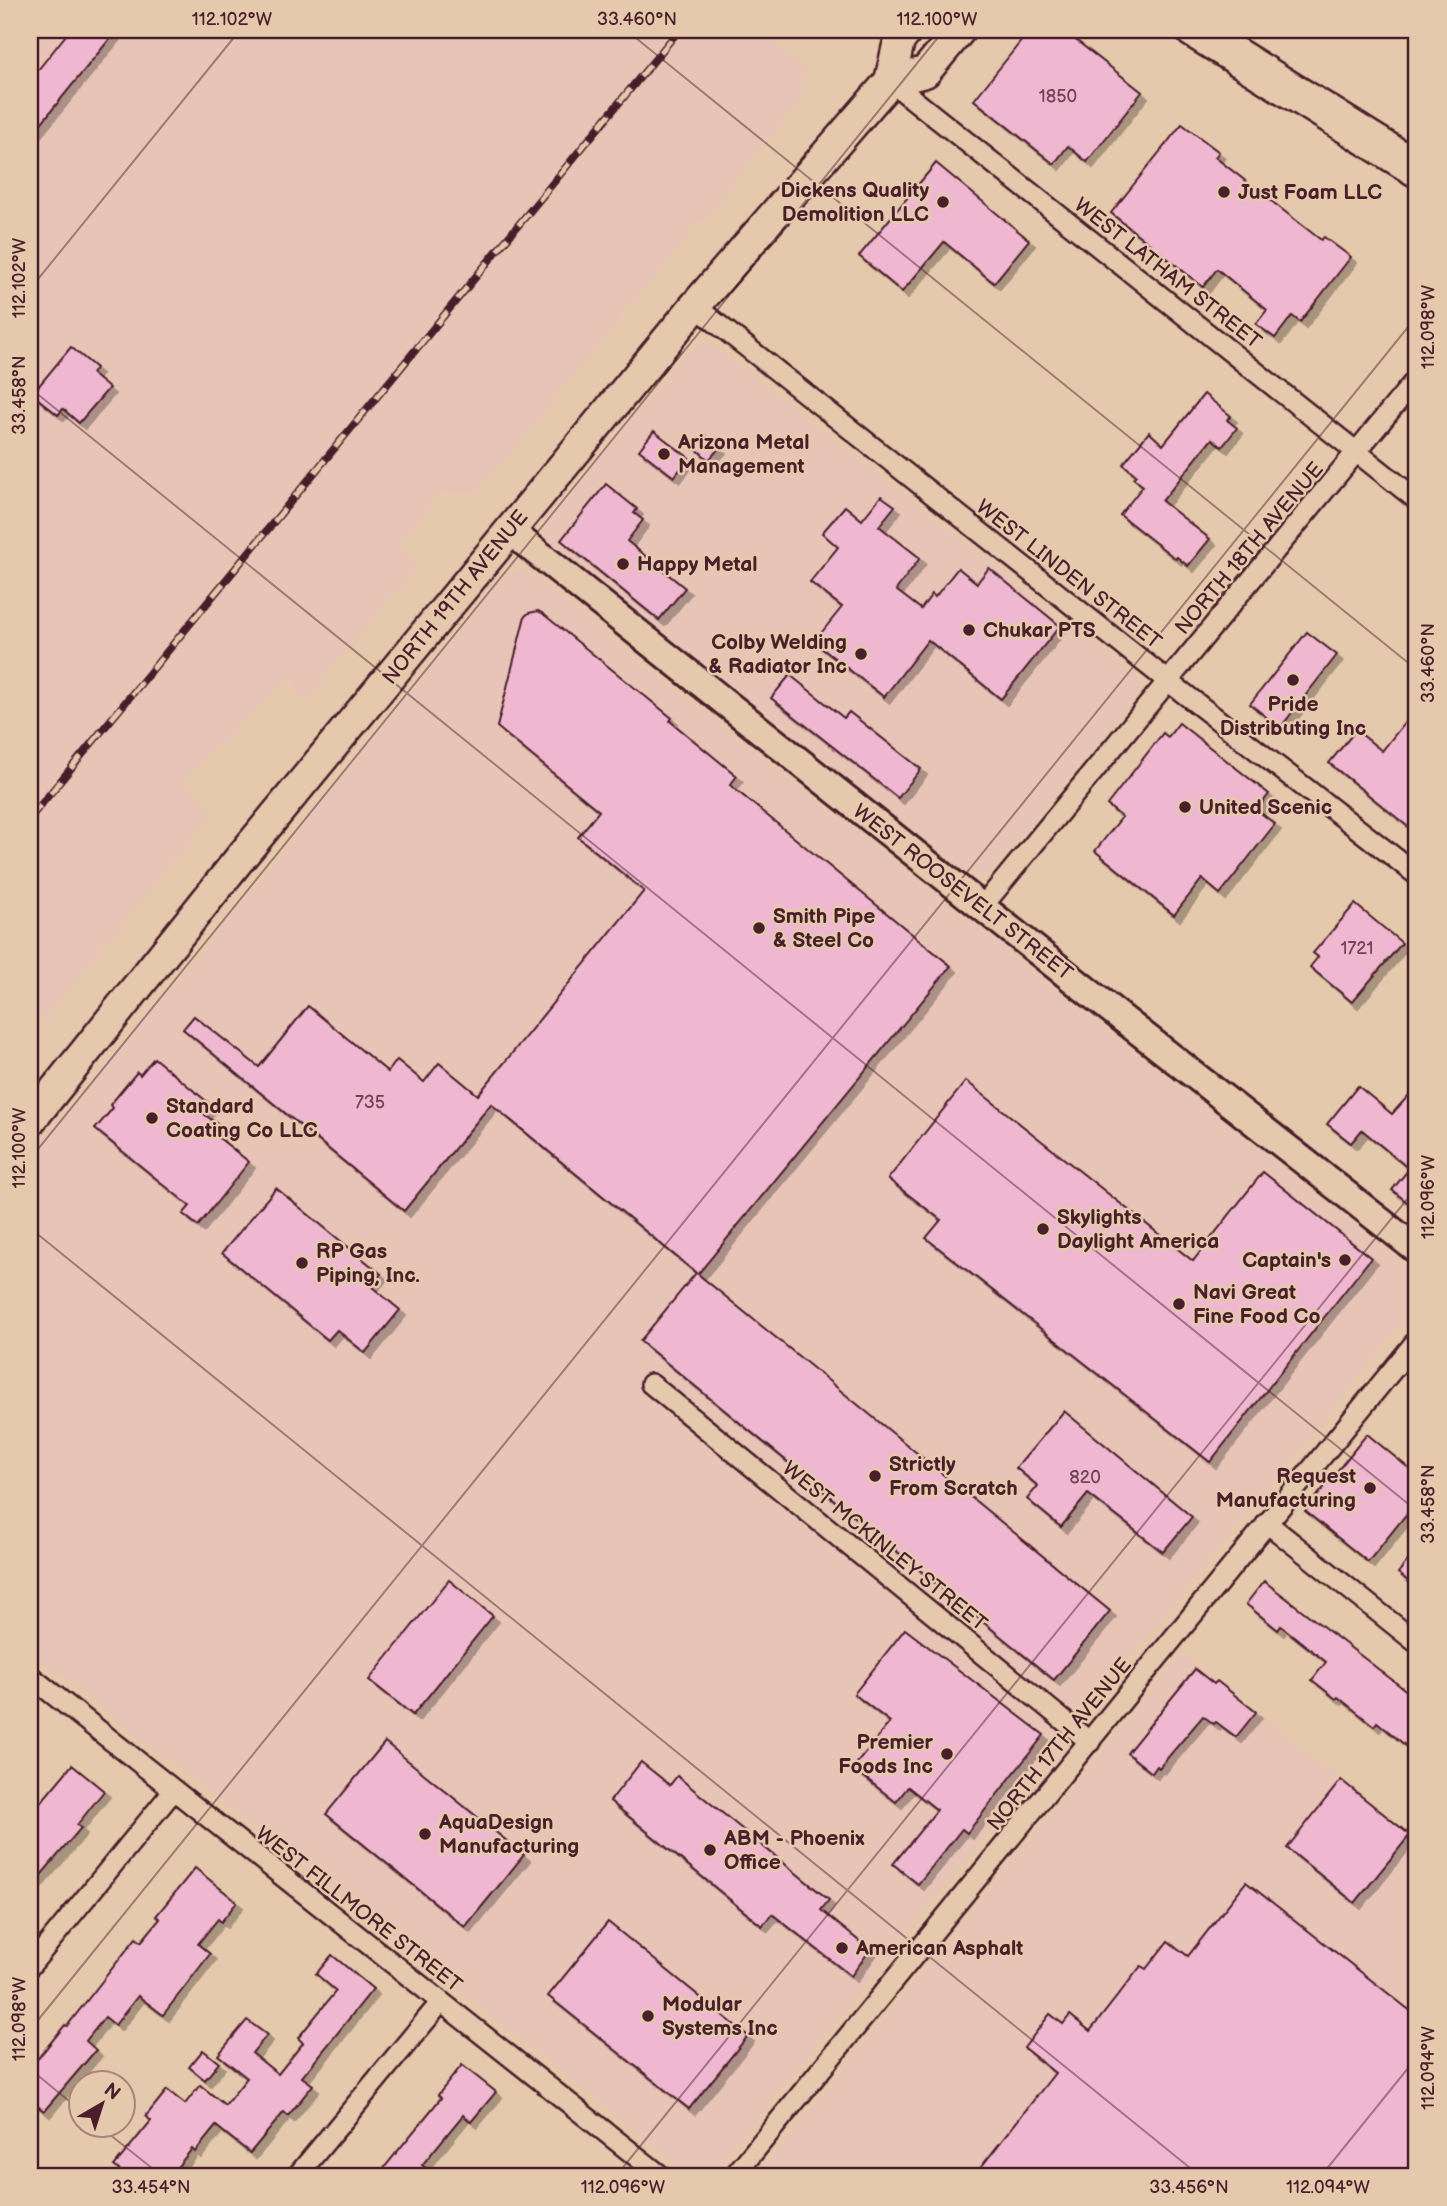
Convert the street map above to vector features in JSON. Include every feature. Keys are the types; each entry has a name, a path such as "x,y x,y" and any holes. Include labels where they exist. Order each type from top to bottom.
{"highway":[{"path":"1194,30 1417,169"}],"main road":[{"name":"NORTH 19TH AVENUE","path":"30,1121 237,862 695,306 890,81 899,41 908,30"},
{"path":"890,81 925,72 960,30"}],"street":[{"name":"WEST LATHAM STREET","path":"890,81 1417,500"},
{"name":"WEST LINDEN STREET","path":"695,306 1417,875"},
{"name":"NORTH 18TH AVENUE","path":"982,907 1417,378"},
{"name":"WEST ROOSEVELT STREET","path":"510,531 1417,1250"},
{"name":"NORTH 17TH AVENUE","path":"734,2176 1417,1340"},
{"name":"WEST MCKINLEY STREET","path":"651,1384 1090,1742"},
{"path":"1267,1523 1417,1643"},
{"name":"WEST FILLMORE STREET","path":"30,1676 661,2176"},
{"path":"30,1966 173,1791"},
{"path":"297,2176 441,2002"}],"shaded area":[{"path":"30,30 756,30 807,71 799,82 802,85 800,88 806,93 755,152 701,222 689,232 634,303 620,316 567,384 553,396 555,399 500,466 498,465 479,492 438,494 399,546 419,564 383,603 385,605 340,659 338,657 326,672 328,674 304,702 299,698 292,674 184,780 213,813 110,938 108,937 98,950 100,952 30,1035"},
{"path":"703,344 715,346 1137,677 1139,694 994,869 985,875 968,874 546,540 547,521 682,356 691,348"},
{"path":"519,570 529,572 1417,1274 1417,1306 714,2172 707,2176 691,2175 30,1651 30,1155 222,925 499,579"},
{"path":"1181,1653 1417,1841 1417,2176 757,2176 959,1924"}],"building":[{"path":"70,30 117,30 30,137 30,80"},
{"path":"1030,30 1063,30 1142,92 1087,162 1068,146 1054,164 974,100"},
{"path":"1182,124 1219,152 1215,157 1321,240 1324,237 1351,257 1300,322 1292,316 1275,338 1256,324 1267,310 1217,269 1203,287 1111,213"},
{"name":"Dickens Quality Demolition LLC","path":"936,163 1029,240 994,283 944,242 902,292 859,256"},
{"path":"71,347 96,368 92,374 109,388 79,423 63,409 58,415 32,394"},
{"path":"1204,394 1231,416 1227,420 1237,428 1222,447 1212,439 1162,501 1210,539 1188,566 1120,515 1143,486 1133,478 1136,475 1123,464 1149,432 1163,445"},
{"name":"Arizona Metal Management","path":"654,431 689,458 674,477 639,450"},
{"path":"705,435 720,447 709,460 695,448"},
{"name":"Happy Metal","path":"606,484 637,509 634,513 643,520 627,541 685,588 659,620 561,540"},
{"path":"881,496 895,506 879,526 920,558 896,590 921,609 932,594 935,597 958,568 977,583 989,568 1060,626 1001,699 928,640 884,697 814,642 842,607 810,582 838,547 822,533 845,506 862,520"},
{"name":"Smith Pipe & Steel Co","path":"538,611 672,718 670,721 737,776 730,785 951,966 698,1274 1110,1611 1054,1680 640,1341 696,1273 491,1104 404,1211 183,1029 194,1016 259,1067 308,1006 388,1072 397,1060 424,1082 439,1063 478,1095 644,891 578,837 599,811 497,727 525,616"},
{"name":"Pride Distributing Inc","path":"1307,632 1337,655 1280,728 1250,704"},
{"path":"790,675 844,718 849,712 921,769 898,798 771,698"},
{"path":"1417,707 1417,834 1329,763 1356,730 1382,751"},
{"name":"United Scenic","path":"1179,723 1269,794 1257,810 1275,824 1220,894 1202,879 1174,915 1095,851 1122,817 1107,805 1163,733 1168,737"},
{"path":"1355,904 1402,943 1352,1002 1310,967 1318,957 1313,953"},
{"path":"154,1058 211,1105 204,1114 224,1129 218,1137 249,1162 198,1226 183,1214 190,1206 95,1129 113,1108 110,1105 137,1072 140,1075"},
{"path":"966,1081 1193,1261 1263,1172 1371,1258 1210,1462 926,1238 941,1220 888,1179"},
{"path":"1358,1086 1392,1114 1417,1086 1417,1210 1392,1190 1409,1169 1362,1130 1351,1143 1327,1124"},
{"name":"RP Gas Piping, Inc.","path":"276,1188 381,1274 371,1286 400,1310 365,1353 337,1330 328,1340 222,1253"},
{"path":"1064,1411 1192,1517 1163,1552 1088,1494 1061,1527 1027,1499 1038,1486 1016,1468"},
{"name":"Request Manufacturing","path":"1367,1434 1417,1475 1417,1501 1368,1562 1305,1511"},
{"path":"1417,1549 1417,1588 1398,1573"},
{"path":"449,1580 493,1616 413,1715 369,1680"},
{"path":"1264,1581 1417,1699 1417,1755 1377,1722 1374,1726 1312,1680 1326,1662 1281,1626 1278,1630 1246,1604"},
{"name":"Premier Foods Inc","path":"905,1629 1044,1735 967,1833 962,1829 918,1884 893,1864 937,1810 908,1787 896,1802 853,1768 890,1722 854,1694"},
{"path":"1195,1669 1214,1684 1217,1681 1256,1712 1236,1737 1203,1716 1152,1773 1127,1753"},
{"name":"AquaDesign Manufacturing","path":"385,1742 524,1855 465,1927 326,1814"},
{"name":"ABM - Phoenix Office","path":"641,1762 670,1785 677,1776 829,1900 821,1910 870,1950 851,1976 772,1914 762,1926 610,1801"},
{"path":"72,1765 104,1791 77,1825 81,1828 30,1888 30,1815"},
{"path":"1341,1780 1410,1835 1355,1903 1287,1848"},
{"path":"195,1868 237,1902 221,1922 218,1919 198,1944 210,1954 163,2015 138,1996 115,2025 105,2017 86,2041 96,2050 79,2070 66,2070 66,2085 44,2111 30,2100 30,2068 65,2025 67,2026 136,1938 141,1942 160,1919 156,1916"},
{"path":"1246,1882 1417,2016 1417,2176 974,2176 1055,2073 1024,2048 1050,2014 1063,2024 1070,2015 1090,2031 1141,1966 1146,1969 1168,1941 1188,1956"},
{"name":"Modular Systems Inc","path":"608,1922 748,2036 689,2109 548,1996"},
{"path":"332,1955 373,1989 302,2077 313,2085 288,2116 284,2112 250,2153 216,2126 195,2152 192,2149 170,2176 127,2176 114,2166 151,2121 146,2116 167,2090 185,2104 200,2085 225,2105 247,2078 218,2055 247,2020 267,2035 252,2053 278,2074 303,2043 298,2038 336,1991 316,1974"},
{"path":"203,2050 219,2063 205,2080 189,2067"},
{"path":"462,2065 496,2092 471,2122 463,2115 422,2165 436,2176 392,2176 383,2169 441,2098 438,2095"}],"railway":[{"path":"30,818 679,30"}],"place":[{"name":"Just Foam LLC","path":"1224,192"},
{"name":"Dickens Quality Demolition LLC","path":"943,202"},
{"name":"Arizona Metal Management","path":"664,454"},
{"name":"Happy Metal","path":"623,564"},
{"name":"Chukar PTS","path":"969,630"},
{"name":"Colby Welding & Radiator Inc","path":"861,654"},
{"name":"Pride Distributing Inc","path":"1293,680"},
{"name":"United Scenic","path":"1185,807"},
{"name":"Smith Pipe & Steel Co","path":"759,928"},
{"name":"Standard Coating Co LLC","path":"152,1118"},
{"name":"Skylights Daylight America","path":"1043,1229"},
{"name":"Captain's","path":"1345,1260"},
{"name":"RP Gas Piping, Inc.","path":"302,1263"},
{"name":"Navi Great Fine Food Co","path":"1179,1304"},
{"name":"Strictly From Scratch","path":"875,1476"},
{"name":"Request Manufacturing","path":"1370,1488"},
{"name":"Premier Foods Inc","path":"947,1754"},
{"name":"AquaDesign Manufacturing","path":"425,1834"},
{"name":"ABM - Phoenix Office","path":"710,1850"},
{"name":"American Asphalt","path":"842,1948"},
{"name":"Modular Systems Inc","path":"648,2016"}]}
